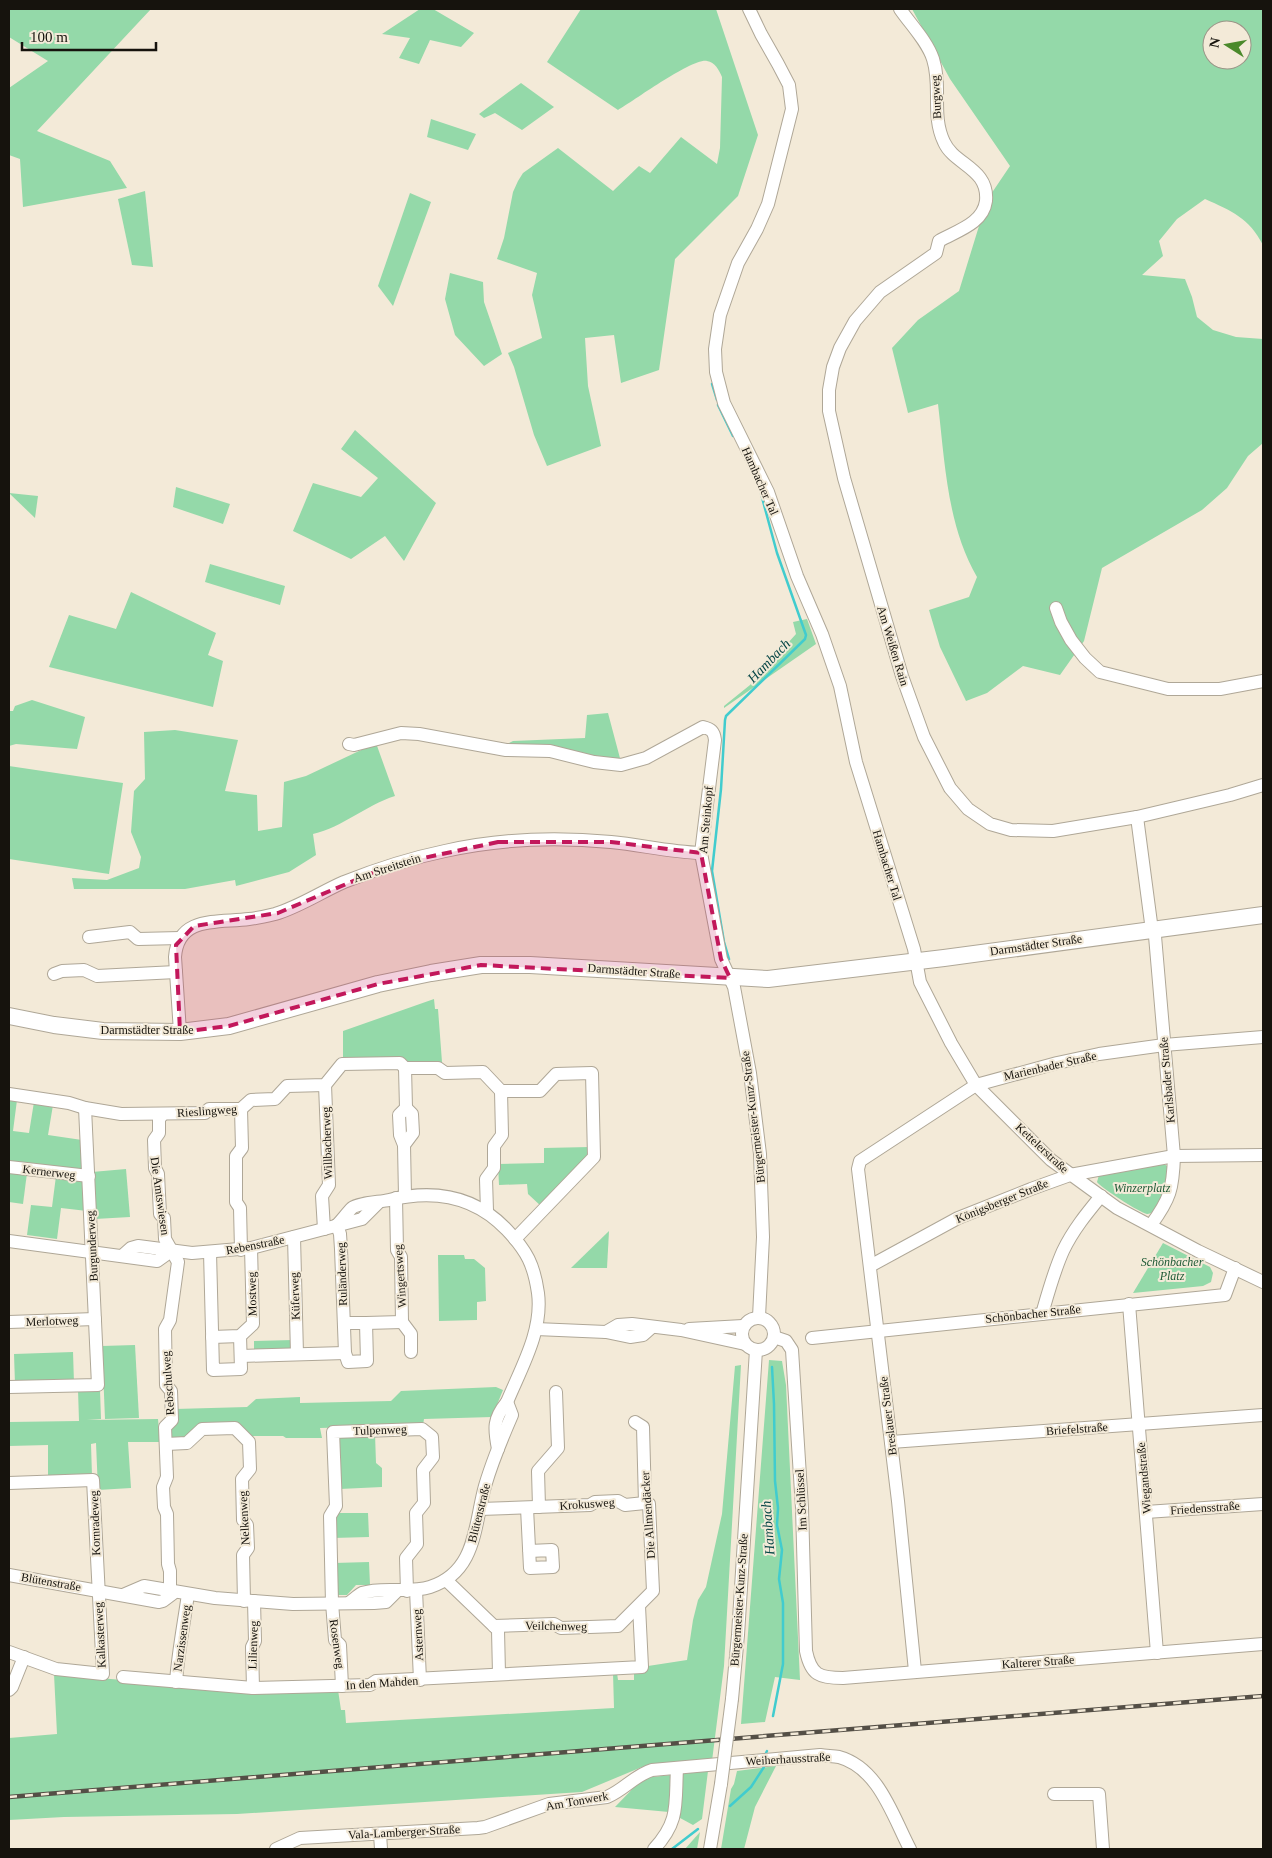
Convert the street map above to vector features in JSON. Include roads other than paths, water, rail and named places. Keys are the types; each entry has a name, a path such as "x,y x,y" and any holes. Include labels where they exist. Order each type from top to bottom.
{"main road":[{"name":"Darmstädter Straße","path":"9,1016 103,1031 180,1032 229,1026 378,984 481,965 530,965 730,978 796,977 1263,916"}],"street":[{"name":"Hambacher Tal","path":"749,9 789,85 792,109 768,204 757,229 738,263 722,308 715,349 716,372 724,403 768,492 797,576 822,634 840,686 856,762 914,949 916,961"},
{"name":"Burgweg","path":"900,9 924,42 933,59 936,74 936,115 944,144 950,153 979,175 986,191 986,202 981,213 965,229"},
{"name":"Am Weißen Rain","path":"965,229 939,241 936,253 880,292 855,321 840,348 833,367 829,404 832,428 870,572 902,676 924,737 950,788 968,809 990,824 1022,831 1053,831 1137,817 1230,795 1263,785"},
{"path":"1056,608 1071,640 1085,658 1100,672 1168,689 1220,689 1263,681"},
{"name":"Am Steinkopf","path":"349,744 360,744 401,733 419,734 506,750 550,751 594,762 621,765 646,758 703,727 710,728 715,740 701,853 721,959 730,978"},
{"name":"Karlsbader Straße","path":"1137,817 1151,923 1155,936 1174,1156 1170,1196 1164,1208 1151,1225"},
{"name":"Am Streitstein","path":"180,938 194,926 208,922 251,919 278,913 344,883 391,865 446,850 498,842 537,840 611,842 675,852 701,853"},
{"path":"89,937 130,932 138,939 180,938"},
{"path":"180,938 176,945 180,1032"},
{"name":"Kettelerstraße","path":"916,961 920,982 976,1085 1051,1160 1117,1208 1263,1282"},
{"path":"54,974 62,971 84,970 97,976 176,972"},
{"name":"Bürgermeister-Kunz-Straße","path":"730,978 734,987 750,1073 761,1168 763,1237 759,1317"},
{"name":"Marienbader Straße","path":"860,1161 976,1085 1098,1054 1164,1045 1263,1038"},
{"path":"325,1085 342,1064 400,1063 406,1068 438,1068 444,1073 483,1072 501,1091 502,1134 494,1146 494,1168 486,1179 487,1211"},
{"name":"Wingertsweg","path":"406,1068 406,1108 399,1115 400,1135 404,1145 398,1250 401,1257 402,1322 411,1334 411,1352"},
{"path":"501,1091 540,1091 556,1074 592,1073 594,1157 515,1239"},
{"name":"Rieslingweg","path":"9,1094 70,1103 85,1108 121,1114 205,1113 209,1109 241,1109 251,1100 275,1099 287,1086 325,1085"},
{"name":"Willbacherweg","path":"324,1229 322,1196 329,1185 325,1085"},
{"name":"Burgunderweg","path":"9,1387 98,1385 85,1108"},
{"name":"Mostweg","path":"240,1336 253,1324 246,1249 240,1208 236,1202 236,1156 242,1148 241,1109"},
{"name":"Die Amtswiesen","path":"163,1114 159,1119 159,1133 154,1140 154,1168 158,1174 160,1214 164,1218 165,1239 171,1251"},
{"name":"Königsberger Straße","path":"870,1266 958,1218 1031,1188 1070,1175 1174,1156 1263,1155"},
{"name":"Breslauer Straße","path":"860,1161 858,1170 891,1442 915,1671"},
{"name":"Kernerweg","path":"9,1167 89,1176"},
{"name":"Rebenstraße","path":"9,1241 122,1256 131,1248 138,1246 171,1251 210,1252 246,1249 362,1219 378,1202 401,1197 434,1194 472,1204 487,1211 515,1239 530,1258 539,1301 536,1329"},
{"path":"1042,1314 1063,1250 1081,1221 1101,1196"},
{"name":"Ruländerweg","path":"337,1225 340,1234 345,1353"},
{"name":"Küferweg","path":"294,1237 297,1354"},
{"name":"Rebschulweg","path":"166,1444 165,1427 172,1420 171,1391 166,1385 165,1329 170,1320 178,1262 171,1251"},
{"path":"210,1252 212,1337 213,1370 241,1369 240,1336 212,1337"},
{"name":"Schönbacher Straße","path":"812,1338 1129,1304 1225,1296 1235,1268"},
{"name":"Wiegandstraße","path":"1129,1304 1157,1653"},
{"path":"536,1329 606,1332 638,1337 652,1327 681,1330 761,1350 769,1345 774,1337 774,1331 769,1322 759,1317 750,1319 744,1326 742,1335 750,1347"},
{"name":"Merlotweg","path":"9,1322 95,1319"},
{"name":"Ruländerweg","path":"344,1323 402,1322"},
{"path":"241,1356 345,1353 348,1362 367,1361 366,1323"},
{"path":"681,1330 744,1326"},
{"name":"Blütenstraße","path":"9,1574 123,1595 144,1586 249,1601 293,1604 350,1602 361,1594 432,1586 446,1580 457,1570 469,1552 474,1539 480,1509 498,1449 494,1426 502,1408 507,1402 536,1329"},
{"name":"Im Schlüssel","path":"774,1337 786,1341 792,1350 802,1508 806,1651 809,1664 814,1671"},
{"name":"Bürgermeister-Kunz-Straße","path":"710,1849 721,1784 738,1636 750,1347"},
{"path":"529,1551 538,1471 558,1448 556,1392"},
{"name":"Briefelstraße","path":"891,1442 1263,1415"},
{"name":"Die Allmendäcker","path":"635,1422 643,1427 646,1503 650,1504 653,1590 639,1606"},
{"name":"Nelkenweg","path":"166,1444 187,1443 202,1429 235,1428 249,1442 250,1470 242,1479 243,1520 247,1525 248,1548 243,1555 249,1601"},
{"name":"Tulpenweg","path":"332,1603 330,1516 336,1506 333,1432 422,1429 432,1437 433,1458 423,1470 424,1504 416,1513 417,1544 406,1558 407,1590"},
{"path":"166,1444 167,1477 163,1487 164,1506 178,1592"},
{"name":"Kornradeweg","path":"9,1483 93,1480 98,1590"},
{"name":"Krokusweg","path":"480,1509 590,1505 595,1502 618,1501 625,1505 646,1503"},
{"name":"Friedensstraße","path":"1146,1512 1263,1504"},
{"path":"446,1580 498,1630 499,1674"},
{"name":"Kalkasterweg","path":"9,1652 56,1669 102,1674 98,1590"},
{"name":"Asternweg","path":"407,1590 420,1680"},
{"name":"Narzissenweg","path":"176,1682 178,1655 181,1645 178,1592"},
{"name":"Lilienweg","path":"249,1601 255,1641 252,1647 252,1688"},
{"name":"Rosenweg","path":"332,1603 334,1640 340,1645 342,1686"},
{"path":"618,1626 639,1606"},
{"path":"639,1606 640,1630"},
{"name":"Veilchenweg","path":"494,1626 554,1624 562,1628 618,1626 640,1630"},
{"name":"In den Mahden","path":"123,1677 252,1688 370,1685 376,1681 642,1667 640,1630"},
{"name":"Kalterer Straße","path":"814,1671 820,1676 829,1678 1263,1644"},
{"path":"9,1690 24,1657"},
{"name":"Weiherhausstraße","path":"677,1768 820,1755 839,1757 854,1763 867,1773 877,1785 910,1849"},
{"path":"654,1849 668,1833 674,1817 677,1768"},
{"name":"Am Tonwerk","path":"531,1810 549,1804 607,1797 616,1793 645,1772 677,1768"},
{"path":"1054,1794 1099,1794 1102,1849"},
{"name":"Vala-Lamberger-Straße","path":"276,1849 300,1838 485,1827 531,1810"},
{"path":"380,1834 381,1849"}],"waterway":[{"name":"Hambach","path":"712,384 717,400"},
{"name":"Hambach","path":"718,405 733,436"},
{"name":"Hambach","path":"729,959 724,942 712,871 721,789 725,720 726,716 805,639 806,635 777,553 760,490"},
{"name":"Hambach","path":"772,1367 775,1481 778,1508 777,1525 782,1550 779,1579 783,1603 783,1664 773,1716"},
{"name":"Hambach","path":"730,1806 751,1787 764,1767"},
{"name":"Hambach","path":"672,1849 698,1829"}],"railway":[{"path":"9,1797 1263,1696"}],"park label":[{"name":"Winzerplatz","path":"1142,1188"},
{"name":"Schönbacher Platz","path":"1172,1269"}]}
